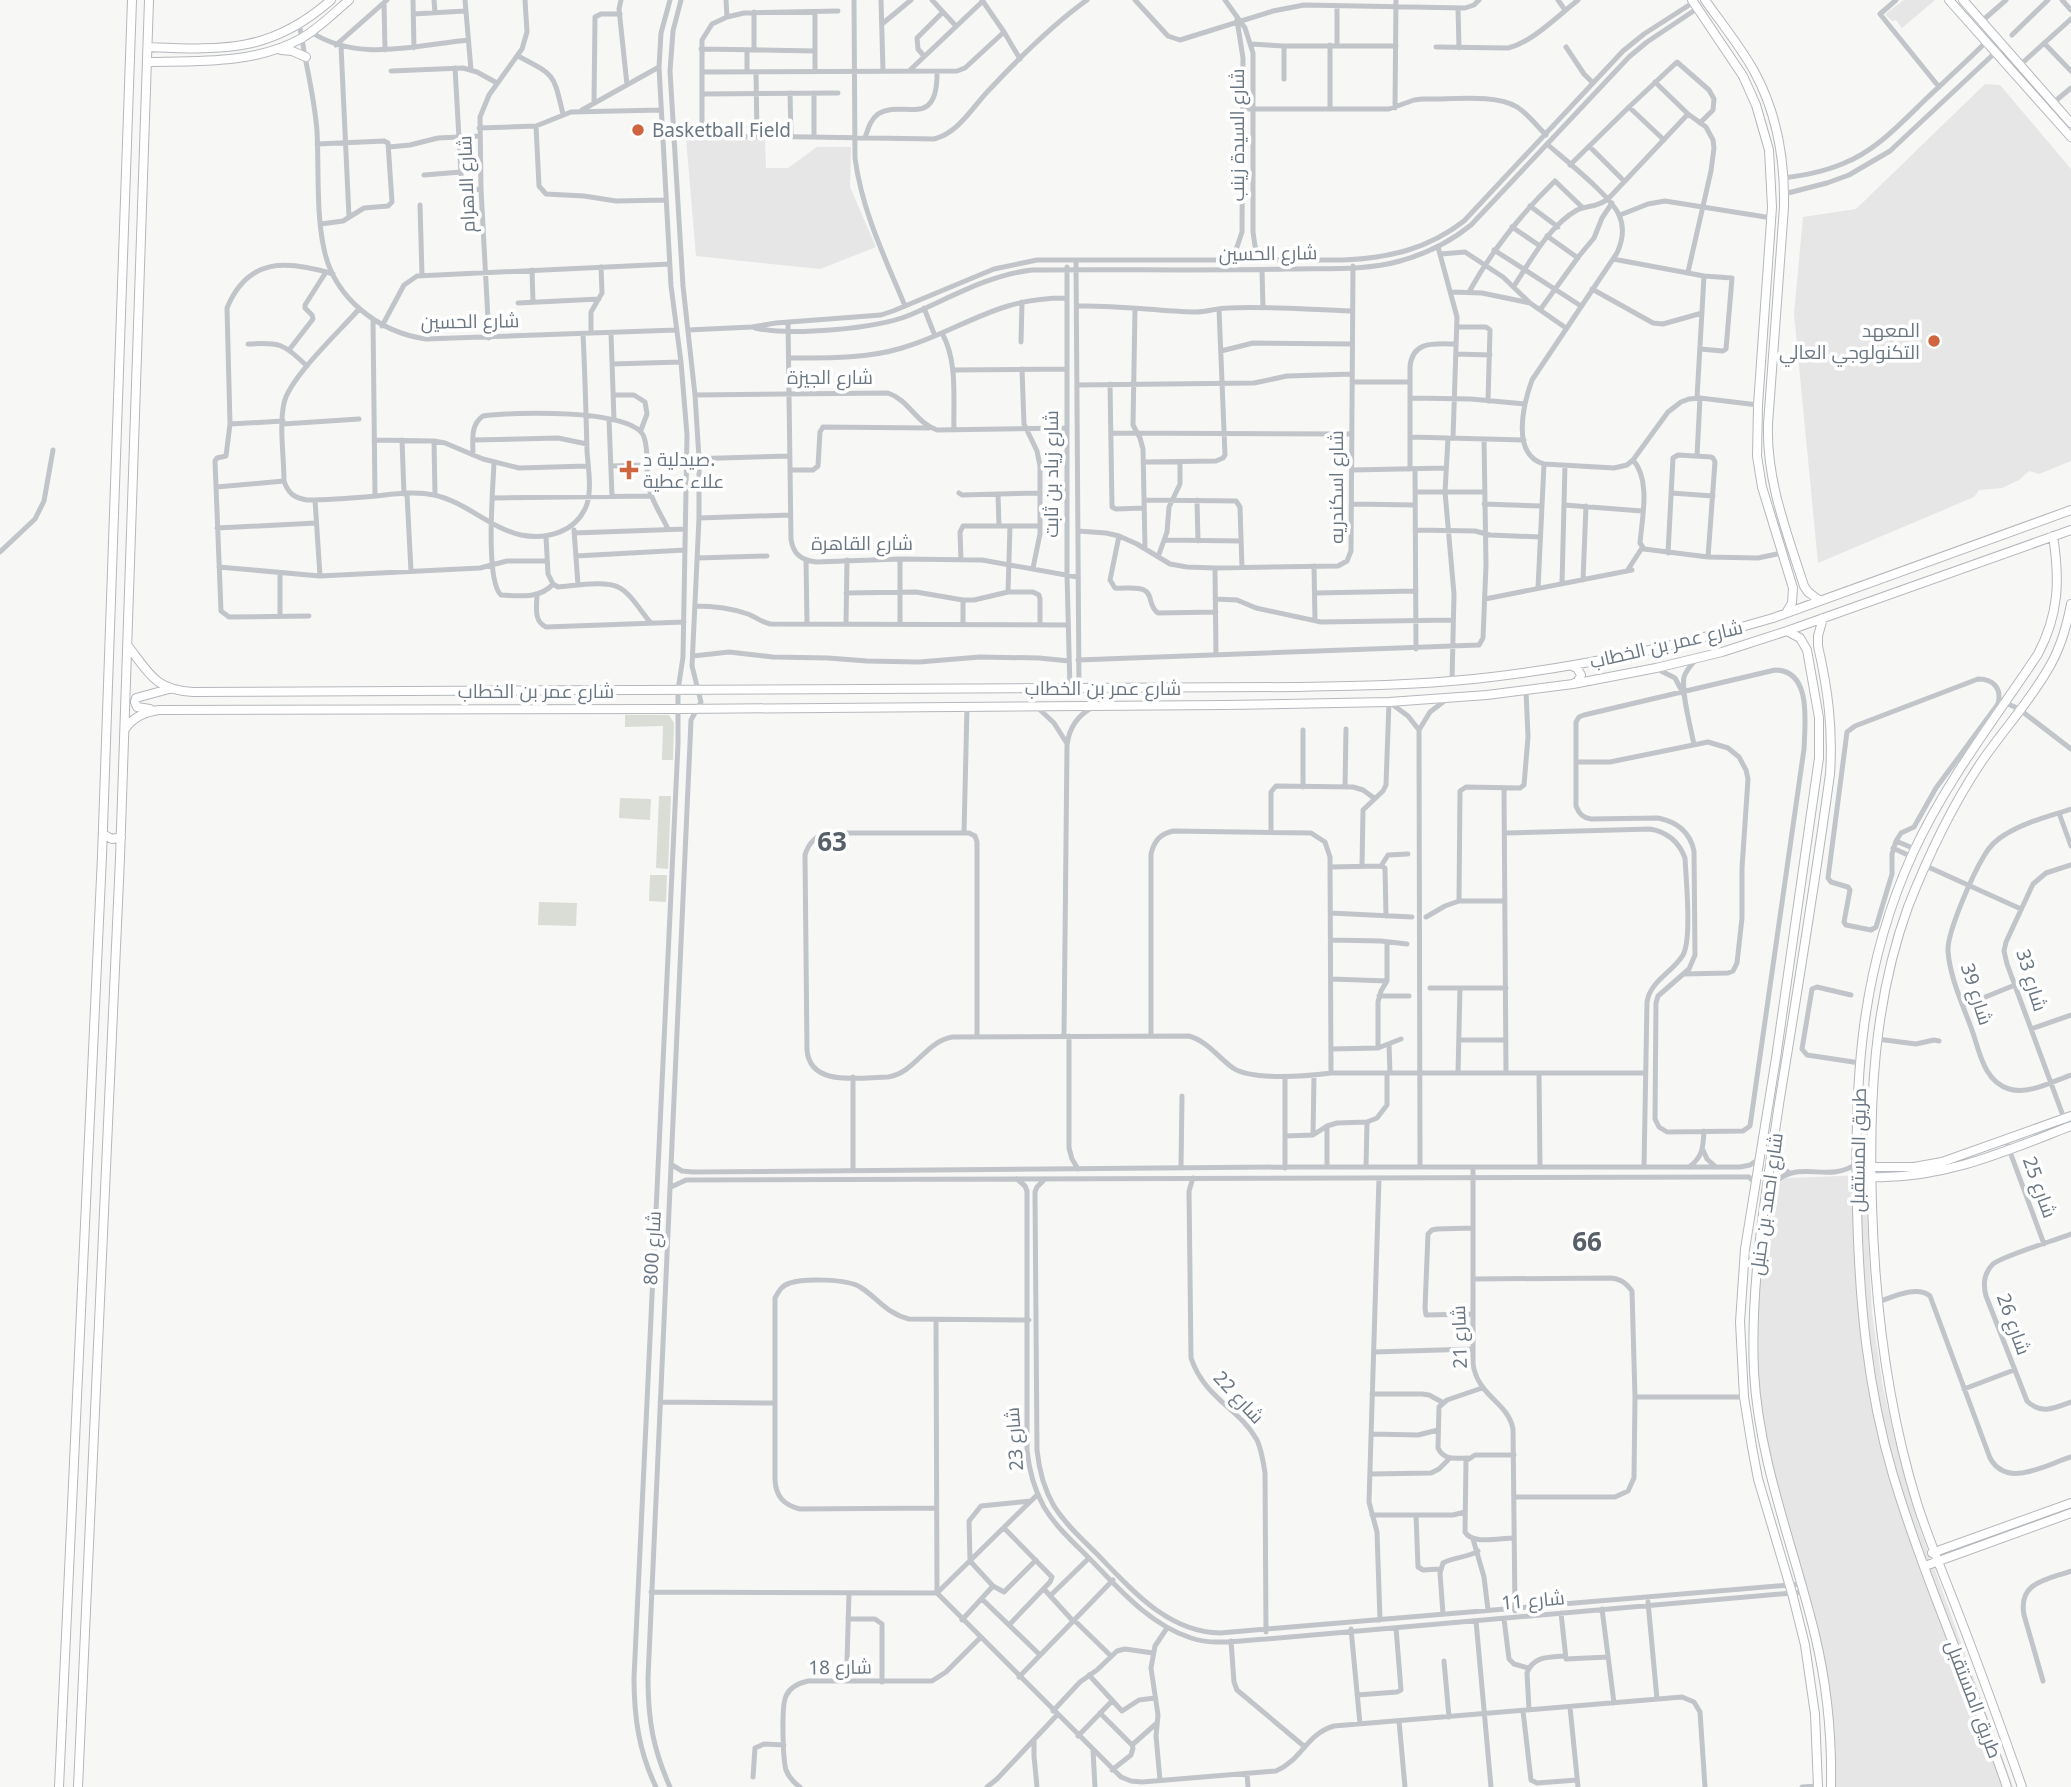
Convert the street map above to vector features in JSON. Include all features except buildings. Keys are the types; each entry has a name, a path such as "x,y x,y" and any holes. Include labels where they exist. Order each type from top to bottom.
{"street":[{"path":"59,1787 103,834 132,0"},
{"path":"78,1787 121,837 149,0"},
{"path":"148,47 207,49 235,47 261,41 299,25 331,0"},
{"path":"278,50 311,32 349,0"},
{"path":"413,0 414,48"},
{"path":"434,0 435,13"},
{"path":"465,0 471,70"},
{"name":"شارع الاهرام","path":"489,338 479,128 484,105 518,56 527,32 526,0"},
{"path":"621,0 627,85"},
{"name":"شارع 800","path":"656,1787 640,1743 634,1705 634,1678 664,1074 678,690 683,662 684,622 687,435 670,264 659,67 661,33 670,0"},
{"name":"شارع 800","path":"670,1787 658,1760 650,1725 648,1678 691,725 701,698 694,678 693,659 699,458 683,286 673,135 671,48 681,0"},
{"path":"726,0 727,16"},
{"path":"854,0 855,158 862,199 909,315"},
{"path":"881,0 883,71"},
{"path":"882,24 911,0"},
{"path":"932,0 956,26"},
{"path":"908,71 983,0 1020,59"},
{"path":"673,135 941,137 948,134 971,112 989,89 1020,59 1087,0"},
{"path":"1135,0 1163,32 1174,39 1186,38 1303,3 1337,6 1396,3 1458,8 1471,6 1479,0"},
{"name":"شارع السيدة زينب","path":"1226,0 1251,44 1253,232 1259,260"},
{"path":"1371,0 1375,6"},
{"path":"1558,0 1565,10"},
{"path":"1436,47 1515,47 1578,0"},
{"path":"1705,0 1746,58 1762,87 1777,133 1784,194 1768,454 1773,483 1804,586 1820,601"},
{"path":"1896,0 1880,14 1939,87"},
{"path":"1949,0 2071,137"},
{"path":"1963,0 2071,123"},
{"path":"1982,21 2005,0"},
{"path":"2012,35 2048,0"},
{"path":"2062,0 2071,10"},
{"path":"349,218 339,45 385,1"},
{"path":"385,1 385,50"},
{"path":"1395,108 1396,3"},
{"path":"1694,4 1751,92 1762,120 1769,150 1772,218 1756,440 1759,471 1793,588 1792,603 1786,613"},
{"name":"شارع الحسين","path":"688,330 868,317 893,312 994,268 1037,260 1353,260 1382,257 1426,245 1479,213 1617,57 1644,34 1694,4"},
{"name":"شارع الحسين","path":"752,327 788,331 866,326 909,315 1000,276 1032,270 1262,270 1353,267 1398,262 1438,247 1459,234 1623,62 1694,4"},
{"path":"1330,109 1337,6"},
{"path":"1458,8 1459,48"},
{"path":"413,14 465,11"},
{"path":"702,136 701,48 707,29 712,24 727,16 754,12 838,11"},
{"path":"754,12 754,50"},
{"path":"815,12 816,72"},
{"path":"924,56 918,49 917,38 943,12"},
{"path":"594,103 595,17 601,14 620,14"},
{"path":"2020,65 2071,19"},
{"name":"شارع السيدة زينب","path":"1229,260 1242,232 1243,58 1239,21"},
{"name":"شارع الحسين","path":"299,25 314,100 321,224 329,274 359,309 382,326 402,335 426,340 676,330"},
{"path":"311,32 321,39 339,45 385,50 468,40"},
{"path":"702,72 961,70 1004,32"},
{"path":"1784,178 1823,171 1864,154 1882,141 1994,35"},
{"path":"2044,43 2069,66"},
{"path":"1251,44 1396,46"},
{"path":"1284,46 1284,79"},
{"path":"1784,194 1849,175 1890,151 2003,46"},
{"path":"1566,47 1584,74 1594,83"},
{"path":"701,48 815,51"},
{"path":"147,62 223,60 278,50 292,51 306,57"},
{"path":"747,50 747,72"},
{"path":"518,56 551,75 563,114"},
{"path":"1617,57 1623,62"},
{"path":"1570,165 1677,62 1712,94 1713,110 1700,123"},
{"path":"579,111 659,67"},
{"path":"455,68 462,191 481,190"},
{"path":"391,71 455,68 471,70 498,83"},
{"path":"865,138 869,125 877,115 890,110 916,111 927,105 936,90 937,71"},
{"path":"756,72 757,137"},
{"path":"1655,82 1710,133 1714,148 1688,272"},
{"path":"1751,92 1762,87"},
{"path":"2053,103 2071,88"},
{"path":"790,93 792,137"},
{"path":"814,93 814,137"},
{"path":"702,94 838,93"},
{"path":"1243,109 1395,108 1422,99 1491,100 1518,108 1546,135"},
{"path":"1629,107 1664,140"},
{"path":"479,128 536,126 563,114 579,111 661,110"},
{"path":"1540,310 1594,238 1610,201 1624,181 1688,114"},
{"path":"536,126 539,186 546,194 616,201 666,200"},
{"path":"389,147 438,138 480,136"},
{"path":"317,144 386,141 389,147 391,204 364,208 339,222 321,224"},
{"path":"1547,144 1610,201 1620,215 1622,238 1613,259 1535,374 1525,404 1523,424 1526,450 1530,457 1544,464 1614,468 1627,465 1633,460 1668,412 1681,402 1698,398 1758,405"},
{"path":"1589,146 1624,181"},
{"path":"663,148 674,148"},
{"path":"424,175 461,172"},
{"path":"1469,292 1494,250 1530,206 1555,181 1583,208"},
{"path":"1514,286 1547,236 1575,212 1610,201"},
{"path":"1620,215 1660,201 1772,218"},
{"path":"420,205 422,275"},
{"path":"1530,206 1558,227"},
{"path":"1512,227 1540,246"},
{"path":"1547,236 1578,258"},
{"path":"1438,247 1451,292 1457,327 1454,399 1445,492 1454,594 1452,681"},
{"path":"1494,250 1581,306"},
{"path":"1441,254 1465,252 1514,286 1530,303 1566,328"},
{"path":"1613,259 1704,276 1732,278 1726,349 1700,349"},
{"name":"شارع زياد بن ثابت","path":"1067,260 1067,575 1069,662 1074,688"},
{"name":"شارع زياد بن ثابت","path":"1074,688 1078,660 1076,260"},
{"name":"شارع اسكندريه","path":"1078,531 1119,536 1179,566 1242,568 1343,564 1350,556 1352,505 1353,260"},
{"path":"289,350 313,319 305,305 329,274 290,264 263,268 240,284 227,307 230,424 226,456 215,461 220,606 224,615 229,617 309,616"},
{"path":"382,326 404,285 412,278 422,275 670,264"},
{"path":"591,333 591,312 603,291 601,267"},
{"path":"532,270 533,302"},
{"path":"1262,270 1262,308"},
{"path":"1697,456 1704,276"},
{"path":"1767,288 1778,289"},
{"path":"1592,289 1653,323 1663,324 1702,313"},
{"path":"1451,292 1482,293 1530,303"},
{"path":"789,358 876,355 905,348 1022,302 1067,298"},
{"path":"518,303 599,299"},
{"path":"1021,342 1022,302"},
{"path":"1077,306 1200,312 1262,308 1352,312"},
{"path":"924,308 935,336"},
{"path":"359,309 288,390 283,410 286,489 299,499 315,500 405,494 435,495 519,534 546,537 557,534 573,524 586,506 588,466 583,334"},
{"path":"1135,309 1133,425 1142,443 1146,549"},
{"path":"1143,462 1220,461 1225,455 1219,309"},
{"path":"373,320 375,496"},
{"name":"شارع القاهرة","path":"788,322 790,515 792,546 795,552 806,561 961,559 1009,564 1077,577"},
{"path":"1457,327 1488,328 1491,333 1489,401"},
{"path":"611,333 612,496"},
{"path":"942,333 951,354 953,370 954,430"},
{"path":"248,344 275,343 289,350 307,366"},
{"path":"1221,351 1253,343 1352,344"},
{"path":"1416,649 1415,492 1410,437 1410,361 1420,347 1456,344"},
{"path":"1456,354 1490,355"},
{"path":"612,364 681,362"},
{"path":"1022,369 1025,429 1039,460 1040,526 1033,568"},
{"path":"953,370 1067,369"},
{"path":"1077,385 1254,383 1287,376 1352,374"},
{"path":"1352,382 1410,382"},
{"path":"1110,384 1112,507 1144,508"},
{"name":"شارع الجيزة","path":"695,395 888,393 902,399 923,423 932,428"},
{"path":"613,395 634,395 645,402 647,414 641,430"},
{"path":"1410,398 1525,404"},
{"path":"118,411 127,416 136,413"},
{"path":"473,455 474,427 477,420 484,416 586,415 635,426 641,430 644,437 648,485 668,529"},
{"path":"230,424 359,419"},
{"path":"790,470 813,470 818,466 820,432 823,427 954,430 1077,428"},
{"path":"117,432 128,429 135,432"},
{"path":"1112,433 1352,434"},
{"path":"1410,437 1524,440"},
{"path":"473,440 558,438 587,444"},
{"path":"1078,660 1475,646 1482,642 1485,599 1484,439"},
{"path":"374,440 434,441 456,446 494,463 531,469 588,466"},
{"path":"402,440 411,571"},
{"path":"434,441 435,495"},
{"path":"0,552 35,519 40,510 53,450"},
{"path":"1668,553 1673,458 1678,455 1710,457 1715,460 1709,557"},
{"path":"687,459 790,456"},
{"path":"1633,460 1643,477 1642,548 1650,552 1758,558 1792,549"},
{"path":"1158,557 1165,540 1172,500 1180,484 1180,462"},
{"path":"494,463 492,564 498,593 537,594 543,593 552,584"},
{"path":"1538,588 1544,464"},
{"path":"611,466 647,465"},
{"path":"1562,584 1565,465"},
{"path":"1352,470 1446,468"},
{"path":"216,487 284,481"},
{"path":"1415,492 1484,492"},
{"path":"959,493 1040,493"},
{"path":"1671,493 1713,496"},
{"path":"998,494 999,526"},
{"path":"493,498 652,496"},
{"path":"1144,499 1233,500 1239,503 1242,568"},
{"path":"315,500 320,576"},
{"path":"1197,500 1198,541"},
{"path":"1484,504 1542,506"},
{"path":"1352,505 1415,505"},
{"path":"1564,505 1642,511"},
{"path":"1583,580 1586,506"},
{"name":"شارع عمر بن الخطاب","path":"169,689 193,692 1298,687 1452,681 1572,666 1692,640 1786,613 2071,510"},
{"path":"699,518 790,515"},
{"path":"217,528 316,523"},
{"path":"573,524 578,585"},
{"path":"1008,592 1010,526"},
{"path":"961,559 961,528 1040,526"},
{"path":"574,533 685,529"},
{"path":"1415,530 1475,531 1484,534 1540,537"},
{"name":"شارع عمر بن الخطاب","path":"125,729 141,714 159,710 1297,704 1447,699 1526,691 1697,658 1787,631 2071,530"},
{"path":"1119,536 1110,580 1115,588 1146,591 1151,606 1158,613 1216,612"},
{"name":"طريق المستقبل","path":"2007,1787 1921,1557 1892,1471 1881,1425 1862,1318 1856,1178 1857,1094 1864,1019 1874,964 1886,924 1913,853 1947,790 2038,653 2051,622 2057,585 2053,536"},
{"path":"546,537 549,580 552,584 558,587 607,584 617,586 651,623"},
{"path":"1165,540 1241,541"},
{"path":"1485,599 1630,571 1642,548"},
{"path":"576,556 685,550"},
{"path":"697,558 767,556"},
{"path":"1945,556 1942,564 1946,571 1951,573"},
{"path":"900,559 900,624"},
{"path":"846,624 847,560"},
{"path":"219,567 320,576 480,568 507,561 547,561"},
{"path":"806,561 807,623"},
{"path":"1314,566 1315,621"},
{"path":"1215,568 1216,655"},
{"path":"1910,569 1921,575 1918,584"},
{"path":"280,573 280,617"},
{"path":"1315,593 1416,591"},
{"path":"846,593 900,592 974,600 1008,592 1033,592 1039,595 1040,625"},
{"path":"537,594 538,622 546,626 684,622"},
{"path":"1215,599 1237,600 1256,608 1315,621 1452,620"},
{"path":"962,624 963,600"},
{"name":"طريق المستقبل","path":"2022,1787 1918,1506 1899,1437 1884,1363 1877,1303 1871,1177 1873,1093 1877,1039 1892,957 1925,863 1948,816 1982,762 2050,665 2064,634 2071,604"},
{"path":"695,606 730,609 766,623 1068,625"},
{"name":"شارع احمد بن حنبل","path":"1823,618 1818,646 1829,702 1830,774 1758,1250 1753,1333 1759,1417 1776,1499 1815,1633 1824,1676 1829,1719 1831,1787"},
{"name":"شارع احمد بن حنبل","path":"1787,631 1800,638 1807,650 1819,718 1819,758 1776,1058 1745,1249 1740,1322 1744,1397 1758,1479 1805,1645 1812,1689 1818,1786"},
{"path":"128,646 156,681 169,689"},
{"path":"683,662 729,652 773,657 867,661 919,662 980,657 1039,658 1069,662"},
{"path":"1694,745 1684,694 1685,675 1697,658"},
{"path":"1605,660 1598,664 1598,673 1605,678 1609,677"},
{"path":"1572,666 1579,670 1581,676 1573,684"},
{"path":"1656,668 1675,678 1684,694"},
{"path":"1774,670 1792,674 1800,684 1804,749 1751,1126 1743,1131 1667,1132 1659,1128 1656,1119 1656,1003 1658,996 1689,969 1695,956 1695,855 1691,838 1685,831 1662,819 1584,817 1576,806 1576,761 1576,722 1581,716 1684,694 1774,670"},
{"path":"1978,679 1991,681 1999,691 1998,704 1936,788 1914,827 1901,833 1893,848 1892,874 1876,927 1871,930 1846,925 1844,922 1850,890 1828,878 1847,732 1855,726 1978,679"},
{"path":"1281,704 1282,687"},
{"path":"1297,704 1295,695 1298,687"},
{"path":"159,710 138,708 135,700 140,696 169,689"},
{"path":"894,689 894,707"},
{"path":"442,710 443,691"},
{"path":"1459,901 1460,791 1463,788 1520,788 1525,783 1528,737 1526,691"},
{"path":"1420,1167 1419,730 1430,712 1447,699"},
{"path":"1389,702 1408,716 1419,730"},
{"path":"1362,866 1364,808 1386,785 1389,702"},
{"path":"2006,703 2020,709 2071,749"},
{"path":"1078,1169 1069,1147 1067,745 1077,719 1096,705"},
{"path":"1035,706 1054,723 1067,745"},
{"path":"964,833 967,707"},
{"path":"1345,787 1346,729"},
{"path":"1303,730 1303,787"},
{"path":"1576,761 1606,763 1708,742 1728,748 1743,763 1748,779 1742,868 1742,918 1736,967 1728,973 1684,974"},
{"path":"1271,832 1272,789 1276,786 1360,788 1374,798"},
{"path":"1504,788 1506,1073"},
{"name":"شارع 39","path":"2071,809 2014,830 2000,838 1983,857 1950,933 1948,946 1951,969 1963,1006 1983,1061 1993,1079 2005,1087 2027,1090 2071,1075"},
{"path":"2059,813 2071,846"},
{"path":"1504,833 1650,830 1669,836 1683,852 1686,945 1681,959 1647,997 1644,1177"},
{"path":"1151,1036 1151,854 1156,841 1160,836 1173,831 1311,833 1328,846 1330,867 1331,1073"},
{"path":"977,1037 977,842 972,834 828,833 815,838 805,855 807,1057 813,1069 824,1076 897,1075 941,1040 952,1037 977,1037 1067,1036 1194,1037 1241,1072 1285,1077 1331,1073 1645,1073"},
{"path":"103,834 111,839 121,837"},
{"path":"1896,841 1913,853"},
{"path":"1893,848 1913,853"},
{"path":"102,856 112,854 120,858"},
{"path":"1381,866 1388,855 1408,854"},
{"path":"1925,863 1926,866 2021,909"},
{"name":"شارع 33","path":"2068,1122 2006,960 2005,947 2030,887 2046,873 2071,865"},
{"path":"1330,867 1381,866 1385,870 1386,916"},
{"path":"1426,917 1445,905 1459,901 1505,901"},
{"path":"1330,913 1412,917"},
{"path":"1331,940 1407,944"},
{"path":"1378,1048 1379,996 1387,981 1387,942"},
{"path":"1331,979 1387,981"},
{"path":"1963,1006 2015,985"},
{"path":"1852,995 1817,986 1812,989 1802,1049 1807,1055 1860,1063"},
{"path":"1430,988 1506,988"},
{"path":"1458,1073 1460,988"},
{"path":"1379,996 1409,996"},
{"path":"2031,1029 2071,1015"},
{"path":"1331,1049 1378,1048 1401,1039"},
{"path":"1877,1039 1911,1044 1939,1041"},
{"path":"1459,1040 1506,1040"},
{"path":"1285,1136 1313,1135 1337,1123 1367,1122 1377,1118 1387,1105 1389,1044"},
{"path":"1776,1058 1786,1060"},
{"path":"1539,1073 1540,1167"},
{"path":"664,1074 676,1075"},
{"path":"1313,1135 1314,1076"},
{"path":"853,1077 853,1170"},
{"path":"1285,1077 1285,1178"},
{"path":"1857,1094 1873,1093"},
{"path":"1181,1168 1182,1096"},
{"path":"1366,1167 1367,1122"},
{"path":"1871,1177 1892,1178 1939,1173 2068,1122"},
{"path":"1327,1126 1327,1167"},
{"path":"1704,1131 1703,1149 1707,1159 1716,1167"},
{"path":"1871,1167 1931,1165 2008,1145"},
{"name":"شارع 25","path":"2008,1145 2044,1244"},
{"path":"1689,1167 1703,1149"},
{"path":"1772,1153 1779,1164 1790,1173"},
{"path":"672,1165 686,1172 1285,1167 1740,1167 1754,1163 1760,1156"},
{"path":"1766,1192 1778,1178 1790,1173 1843,1171 1856,1164"},
{"path":"1739,1177 1740,1167"},
{"path":"1149,1168 1149,1178"},
{"name":"شارع 21","path":"1473,1168 1474,1373 1482,1388 1509,1416 1513,1429 1515,1618"},
{"path":"797,1171 797,1180"},
{"path":"1843,1171 1856,1178"},
{"path":"671,1187 686,1180 1473,1177 1749,1177 1756,1185"},
{"name":"شارع 22","path":"1193,1178 1189,1191 1192,1358 1203,1383 1256,1438 1263,1455 1266,1639"},
{"path":"1379,1178 1369,1502 1378,1541 1380,1620"},
{"name":"شارع 23","path":"1017,1179 1026,1186 1027,1191 1027,1450 1038,1494 1055,1522 1089,1558 1144,1613 1167,1628 1199,1640 1266,1639"},
{"name":"شارع 23","path":"1045,1179 1035,1192 1037,1450 1044,1485 1061,1516 1152,1608 1192,1629 1220,1633 1266,1630"},
{"path":"1473,1228 1437,1229 1428,1234 1425,1308 1426,1315 1473,1314"},
{"name":"شارع 26","path":"2071,1234 1995,1262 1985,1278 1986,1296 2024,1397 2035,1408 2045,1410 2071,1402"},
{"path":"1858,1244 1873,1243"},
{"path":"1745,1249 1758,1250"},
{"path":"655,1259 667,1259"},
{"path":"1473,1279 1611,1278 1627,1283 1632,1291 1634,1478 1628,1491 1615,1497 1601,1498 1514,1497"},
{"path":"936,1508 800,1509 781,1500 776,1491 775,1298 780,1289 789,1283 845,1281 860,1286 894,1315 909,1319 1036,1320"},
{"path":"1877,1303 1919,1290 1927,1293 1933,1302 1990,1458 2001,1471 2018,1474 2071,1457"},
{"path":"936,1320 937,1593 1121,1777 1131,1781 1162,1782 1267,1773 1291,1763 1317,1733 1325,1728 1682,1698 1693,1702 1700,1712 1705,1787"},
{"path":"1374,1352 1473,1349"},
{"path":"1965,1389 2014,1370"},
{"path":"1482,1388 1442,1402 1438,1407 1438,1448 1450,1458 1514,1455"},
{"path":"1372,1394 1422,1394 1442,1402"},
{"path":"1635,1396 1744,1397"},
{"path":"660,1402 774,1403"},
{"path":"1371,1434 1418,1435 1438,1430"},
{"path":"1370,1474 1432,1473 1450,1458"},
{"path":"1468,1458 1464,1464 1466,1535 1473,1539 1514,1538"},
{"path":"651,1592 937,1593 1038,1494"},
{"path":"1031,1502 981,1506 968,1521 970,1561 993,1587 1001,1592 1006,1591 1036,1560"},
{"path":"1921,1557 2071,1503"},
{"path":"1373,1515 1452,1516 1465,1513"},
{"path":"1925,1566 2071,1513"},
{"path":"1416,1516 1418,1567 1423,1570 1440,1569"},
{"path":"1004,1528 1052,1577 1051,1582 1009,1625"},
{"path":"1473,1539 1484,1577 1488,1610"},
{"path":"1443,1614 1440,1569 1443,1563 1465,1558 1478,1551"},
{"path":"1050,1597 1089,1558"},
{"path":"2043,1681 2024,1615 2024,1595 2030,1587 2039,1582 2071,1571"},
{"path":"1019,1677 1118,1575"},
{"path":"1769,1586 1770,1595"},
{"name":"شارع 11","path":"1266,1630 1769,1586 1791,1589"},
{"path":"962,1620 993,1587"},
{"name":"شارع 11","path":"1266,1639 1770,1595 1802,1588"},
{"path":"1044,1589 1073,1621 1111,1656"},
{"path":"847,1662 849,1593"},
{"path":"1648,1596 1657,1699"},
{"path":"982,1599 1040,1655"},
{"path":"1602,1609 1614,1703"},
{"path":"1561,1613 1565,1656 1568,1661 1608,1657"},
{"path":"848,1619 875,1619 882,1624 882,1682"},
{"path":"1504,1619 1509,1659 1514,1664 1528,1668"},
{"path":"1476,1621 1491,1787"},
{"path":"1350,1622 1360,1724"},
{"path":"1162,1782 1158,1715 1151,1676 1155,1646 1167,1628"},
{"path":"1357,1695 1401,1690 1396,1628"},
{"name":"شارع 18","path":"800,1787 787,1773 784,1745 783,1707 790,1689 798,1683 808,1681 924,1682 940,1678 980,1638"},
{"path":"1231,1641 1237,1690 1305,1747"},
{"path":"990,1786 1089,1675 1117,1651 1125,1649 1153,1653"},
{"path":"1565,1656 1536,1660 1528,1668 1526,1710 1531,1780 1537,1783 1578,1783 1570,1707"},
{"path":"1444,1661 1449,1717"},
{"path":"1089,1675 1123,1711 1139,1700 1155,1698"},
{"path":"1078,1736 1112,1701"},
{"path":"1100,1713 1132,1745 1131,1755 1112,1770"},
{"path":"1399,1721 1405,1787"},
{"path":"1132,1745 1157,1723"},
{"path":"1035,1738 1033,1750 1037,1787"},
{"path":"753,1777 755,1748 764,1744 784,1745"},
{"path":"1093,1751 1095,1787"},
{"path":"1247,1774 1248,1787"},
{"path":"1126,1787 1131,1781"},
{"path":"1802,1787 1818,1786"}],"shaded area":[{"path":"1904,0 1935,0 1902,28 1896,20 1892,21 1885,14"},
{"name":"المعهد التكنولوجي العالي","path":"1985,84 2000,85 2071,169 2071,461 2039,474 2029,471 2019,480 2002,488 1979,490 1974,497 1818,563 1794,314 1803,217 1856,209"},
{"path":"686,138 765,138 766,168 788,168 817,147 851,147 850,187 876,247 820,269 696,256"},
{"path":"625,715 669,715 674,723 673,760 662,760 663,726 625,727"},
{"path":"659,796 671,796 668,869 656,868"},
{"path":"620,798 651,799 650,820 619,818"},
{"path":"650,875 667,875 666,902 649,901"},
{"path":"539,902 577,903 576,926 538,925"},
{"path":"1865,1175 1872,1313 1883,1388 1899,1456 1918,1523 2013,1787 1829,1787 1827,1720 1813,1633 1787,1539 1752,1375 1766,1179"}],"place":[{"name":"Basketball Field","path":"638,130"},
{"name":"المعهد التكنولوجي العالي","path":"1934,341"},
{"name":"صيدلية د. علاء عطية","path":"629,470"}],"district":[{"name":"63","path":"832,842"},
{"name":"66","path":"1587,1242"}]}
